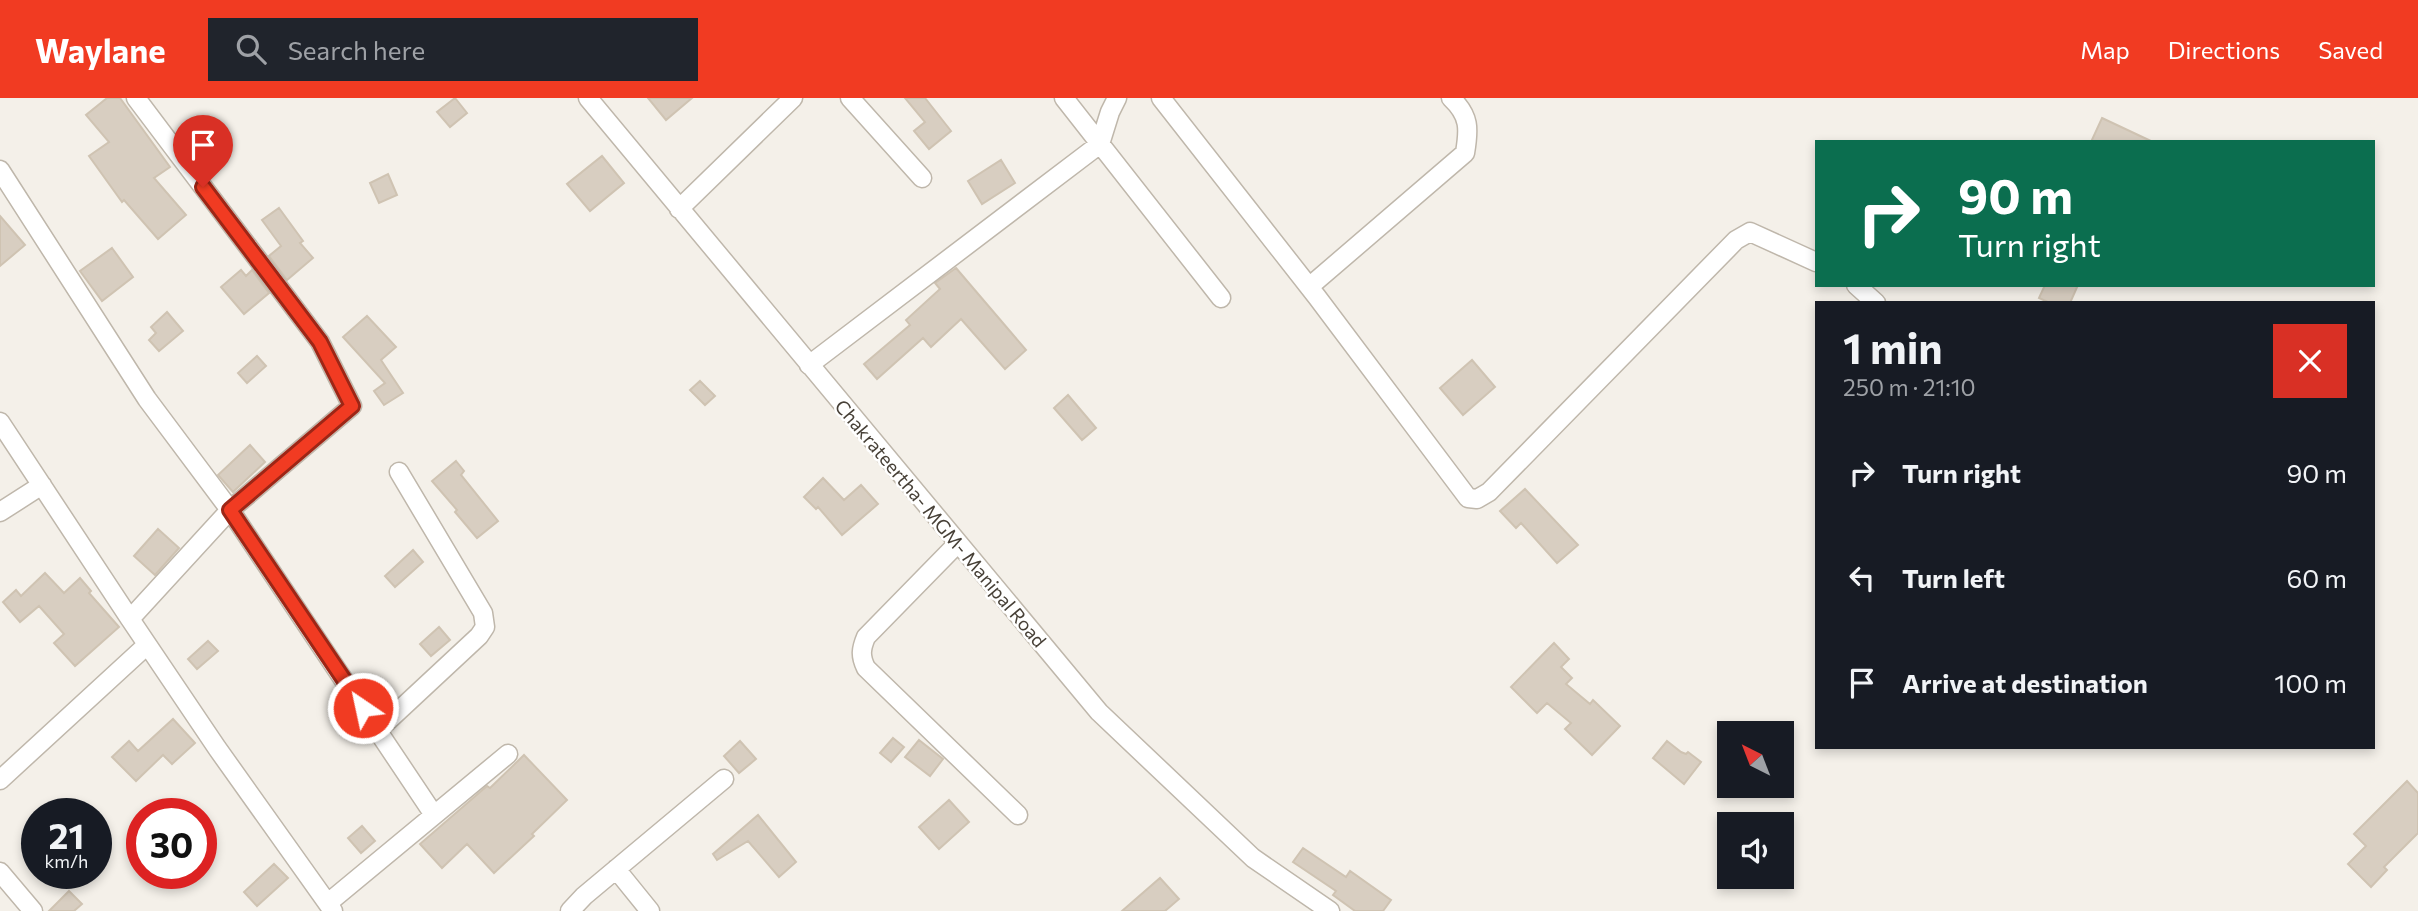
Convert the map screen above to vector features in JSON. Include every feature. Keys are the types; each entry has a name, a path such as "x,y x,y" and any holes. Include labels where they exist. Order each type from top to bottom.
{"street":[{"path":"130,619 230,510 352,406 320,342 136,98"},
{"name":"Chakrateertha- MGM- Manipal Road","path":"588,98 1099,712 1253,858 1330,911"},
{"path":"680,209 793,98"},
{"path":"850,98 922,178"},
{"path":"1064,98 1221,298"},
{"path":"809,365 1100,145 1117,98"},
{"path":"1161,98 1309,287 1468,498 1477,499 1498,483 1736,240 1751,232 1815,262"},
{"path":"1309,287 1465,153 1469,130 1463,109 1451,98"},
{"path":"0,170 147,399 230,510 434,815"},
{"path":"1858,287 1874,301"},
{"path":"0,422 216,748 330,907 508,754"},
{"path":"377,730 479,636 485,626 483,613 399,472"},
{"path":"0,512 42,485"},
{"path":"958,543 866,637 861,648 861,659 866,668 1018,815"},
{"path":"0,780 147,645"},
{"path":"570,911 724,779"},
{"path":"616,869 650,911"},
{"path":"0,872 33,911"}],"building":[{"path":"107,98 120,98 170,167 154,178 186,215 158,239 124,200 122,202 89,156 109,142 86,115"},
{"path":"455,98 467,113 450,127 437,112"},
{"path":"648,98 692,98 666,120"},
{"path":"905,98 925,98 951,131 929,149 914,131 925,122"},
{"path":"2102,118 2149,140 2092,140"},
{"path":"602,156 624,183 590,211 567,184"},
{"path":"1001,160 1015,183 982,204 968,181"},
{"path":"388,174 397,195 379,203 370,183"},
{"path":"279,208 303,241 300,243 313,258 287,280 269,256 281,246 262,220"},
{"path":"0,216 25,245 0,266"},
{"path":"112,248 133,277 102,301 80,271"},
{"path":"956,268 1026,350 1005,369 961,319 931,347 923,338 877,379 864,364 910,325 906,320 940,289 935,283"},
{"path":"241,270 246,276 252,270 269,293 244,314 221,287"},
{"path":"2044,287 2077,287 2071,301 2046,301 2039,298"},
{"path":"167,312 183,331 159,351 149,340 156,333 151,327"},
{"path":"367,316 396,347 381,360 403,393 384,405 374,391 385,383 343,337"},
{"path":"257,356 266,366 247,383 238,373"},
{"path":"1472,360 1495,387 1463,415 1440,388"},
{"path":"700,381 715,396 705,405 690,390"},
{"path":"1068,395 1096,428 1082,440 1054,408"},
{"path":"250,445 265,462 233,492 218,475"},
{"path":"456,461 464,471 461,475 498,521 477,538 432,481"},
{"path":"823,478 844,500 861,485 878,504 842,535 818,507 816,509 804,497"},
{"path":"1525,489 1578,545 1557,563 1521,523 1516,528 1500,511"},
{"path":"158,529 179,548 155,575 134,556"},
{"path":"413,550 423,562 395,587 385,576"},
{"path":"45,573 64,593 80,578 91,591 89,593 119,627 75,666 54,643 64,634 39,606 20,622 3,602 16,590 21,596"},
{"path":"439,627 450,640 431,656 420,644"},
{"path":"208,641 218,651 197,669 188,659"},
{"path":"1554,643 1569,659 1561,667 1572,678 1566,684 1590,704 1593,700 1620,726 1592,755 1565,729 1571,723 1547,703 1537,713 1511,687"},
{"path":"173,719 195,743 172,764 163,755 136,781 112,757 129,741 138,751"},
{"path":"893,738 904,747 891,762 880,753"},
{"path":"919,740 943,759 930,776 905,757"},
{"path":"740,741 756,759 739,773 724,756"},
{"path":"1667,741 1701,762 1684,784 1653,758"},
{"path":"524,755 567,800 532,834 534,836 494,873 467,844 442,868 420,844 487,786 490,788"},
{"path":"2407,781 2418,793 2418,833 2384,867 2387,870 2371,887 2348,864 2366,846 2354,834"},
{"path":"949,800 969,822 939,849 919,827"},
{"path":"758,815 796,862 779,877 748,841 717,860 713,854"},
{"path":"362,826 375,841 361,853 348,838"},
{"path":"1303,848 1346,877 1350,871 1391,900 1383,911 1355,911 1333,895 1336,891 1293,862"},
{"path":"274,864 288,878 257,906 244,892"},
{"path":"1160,878 1179,899 1165,911 1122,911"},
{"path":"69,891 82,904 74,911 49,911"}],"route":[{"path":"203,187 320,342 352,406 230,510 363,708"}]}
